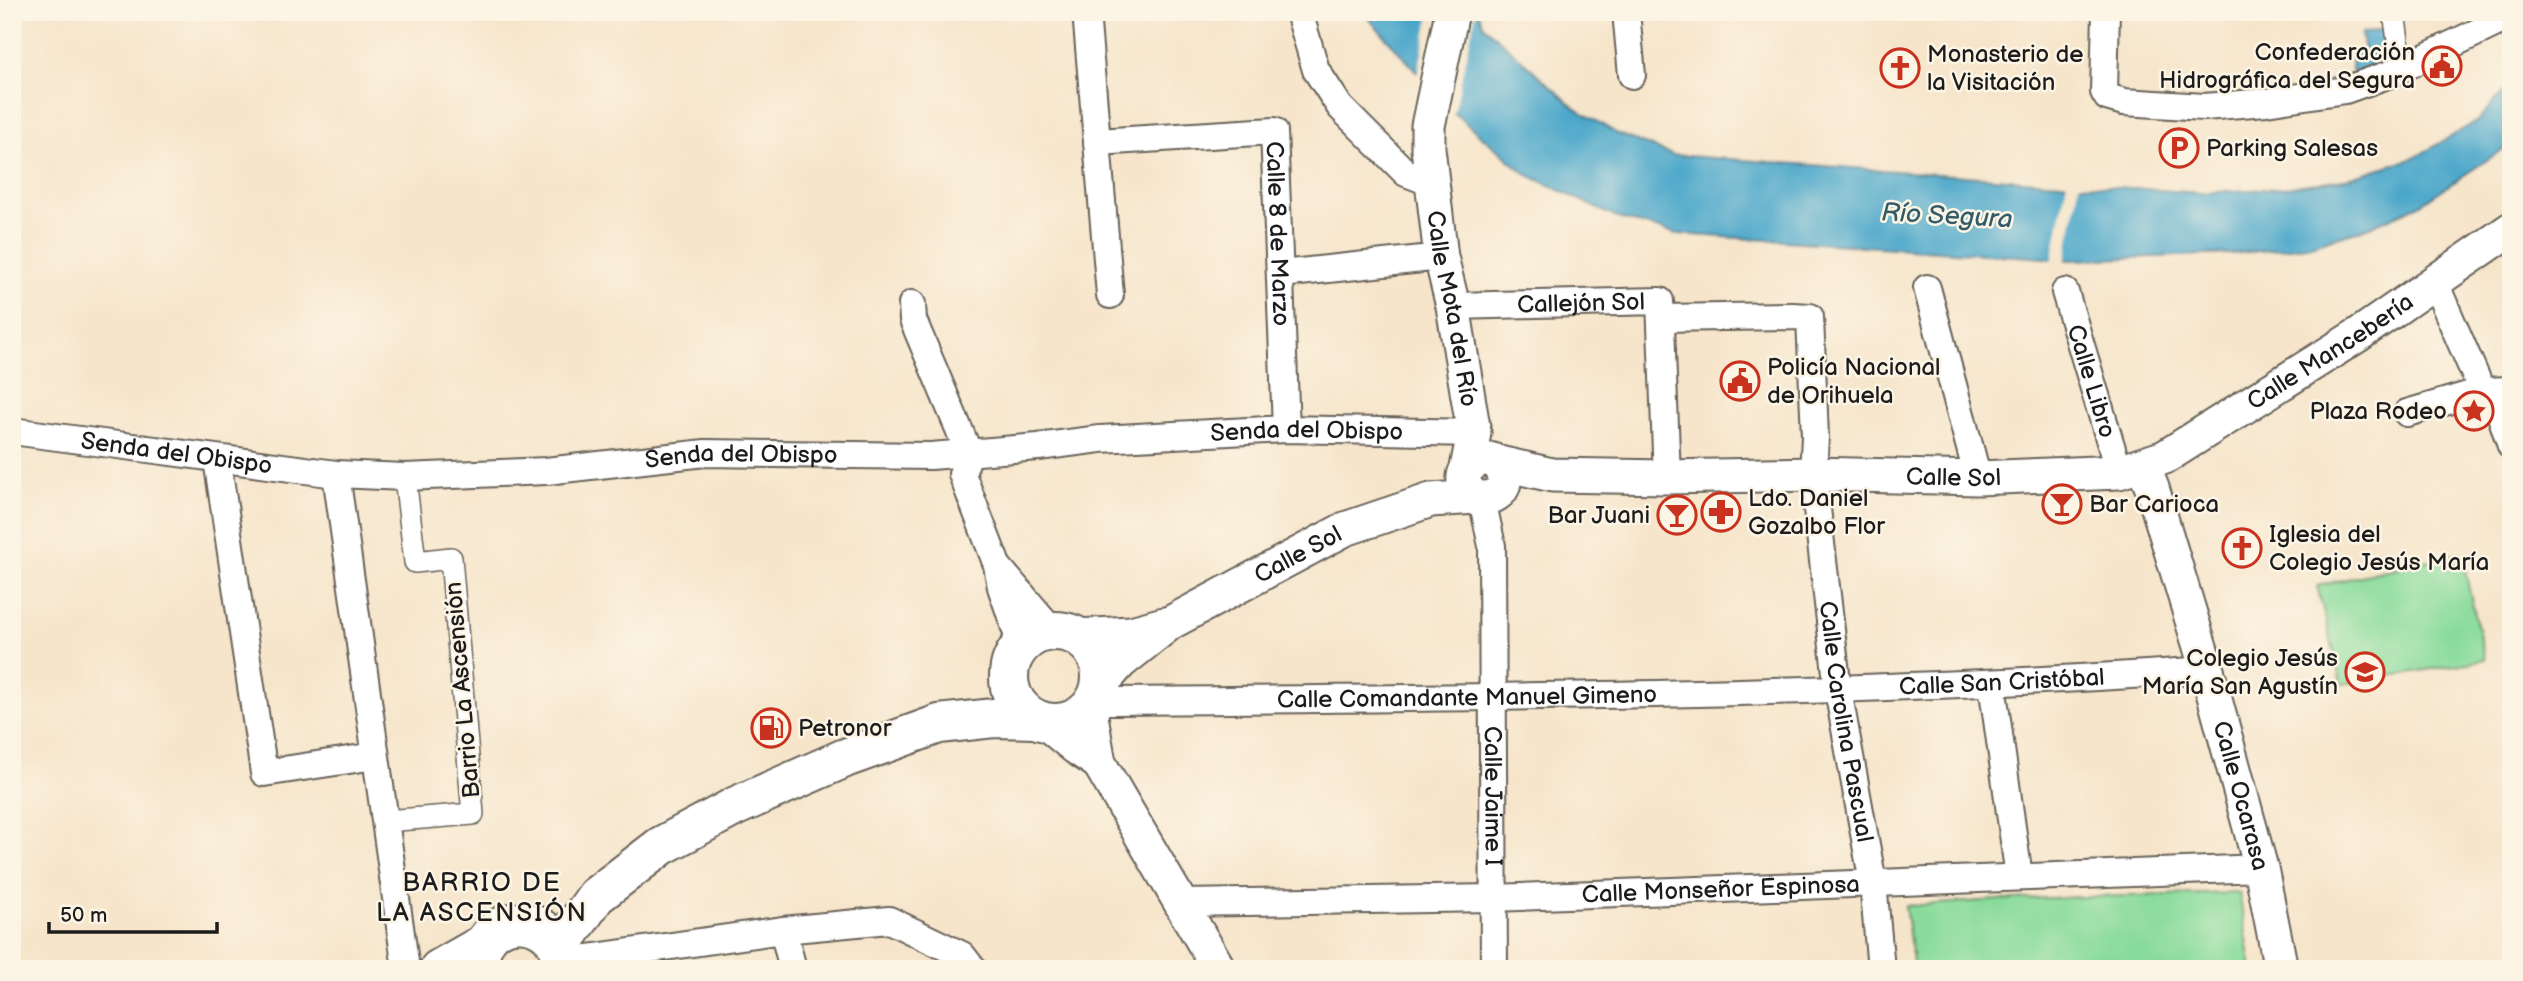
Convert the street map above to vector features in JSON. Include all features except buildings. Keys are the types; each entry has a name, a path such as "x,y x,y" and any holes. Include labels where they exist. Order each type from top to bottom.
{"main road":[{"path":"1040,644 1008,677 1016,702 1040,721"},
{"path":"439,969 596,896 661,846 736,806 845,758 939,724 994,718 1061,723 1075,720 1096,698 1101,669 1097,656 1088,644 1040,644 983,693 939,724"},
{"path":"559,960 596,896"},
{"path":"489,945 519,922 533,924 553,939 559,960"}],"street":[{"path":"1086,12 1110,295"},
{"name":"Calle Mota del Río","path":"1299,12 1316,70 1340,107 1406,173 1432,183"},
{"name":"Calle Mota del Río","path":"1452,12 1428,127 1441,257 1453,306 1481,473"},
{"path":"1626,12 1632,75"},
{"path":"2106,12 2104,92 2107,97 2124,102 2190,106 2240,105 2345,90 2402,69 2511,16"},
{"path":"2394,12 2402,69"},
{"name":"Calle 8 de Marzo","path":"1097,142 1274,131 1286,429"},
{"name":"Calle Mancebería","path":"2131,468 2165,457 2358,335 2511,229"},
{"path":"1281,274 1441,257"},
{"path":"2435,283 2497,391 2511,446"},
{"path":"1927,288 1978,478"},
{"name":"Calle Libro","path":"2065,292 2131,468"},
{"name":"Callejón Sol","path":"1453,306 1660,301 1667,477"},
{"path":"912,304 913,320 969,453 962,474 997,565 1040,644"},
{"name":"Calle Carolina Pascual","path":"1661,318 1810,317 1815,437 1813,474 1838,690 1873,883 1881,969"},
{"path":"2407,413 2497,391"},
{"name":"Senda del Obispo","path":"12,431 336,474 405,477 546,471 705,453 931,456 1100,439 1286,429 1481,473"},
{"path":"217,459 264,773 375,755"},
{"name":"Calle Sol","path":"1170,622 1345,529 1431,500 1481,473 1667,477 1813,474 1978,478 2131,468"},
{"name":"Calle Ocarasa","path":"2131,468 2207,670 2261,868 2281,969"},
{"name":"Calle Jaime I","path":"1481,473 1492,546 1494,969"},
{"path":"336,474 406,969"},
{"name":"Barrio La Ascensión","path":"385,821 473,814 451,558 415,562 405,477"},
{"path":"997,565 1001,587 1040,644"},
{"path":"1040,644 1132,633 1170,622"},
{"path":"1099,763 1096,698 1121,662 1170,622"},
{"name":"Calle San Cristóbal","path":"1838,690 1992,684 2207,670"},
{"path":"1992,684 2019,877"},
{"name":"Calle Comandante Manuel Gimeno","path":"1096,698 1491,698 1838,690"},
{"path":"1040,721 1099,763 1219,969"},
{"name":"Calle Monseñor Espinosa","path":"1180,903 1493,898 2261,868"},
{"path":"559,960 617,961 783,930 889,920 962,955 973,969"},
{"path":"783,930 793,969"}],"green space":[{"path":"2461,553 2485,660 2342,684 2317,586"},
{"path":"2239,893 2252,969 1914,969 1905,906 2013,899"}],"water":[{"name":"Río Segura","path":"1363,12 1478,12 1483,25 1575,108 1618,134 1673,155 2201,193 2282,188 2344,179 2414,158 2477,121 2511,83 2511,144 2419,205 2367,228 2307,246 2231,254 2074,260 1678,234 1615,217 1526,174 1454,113"},
{"path":"2384,29 2389,70 2353,80 2351,56 2364,52 2361,34"}],"pier":[{"path":"1430,12 1476,12 1453,117 1417,77"},
{"path":"2067,181 2080,182 2065,263 2052,261"}],"place":[{"name":"Confederación Hidrográfica del Segura","path":"2442,66"},
{"name":"Monasterio de la Visitación","path":"1900,68"},
{"name":"Parking Salesas","path":"2179,148"},
{"name":"Policía Nacional de Orihuela","path":"1740,381"},
{"name":"Plaza Rodeo","path":"2474,411"},
{"name":"Bar Carioca","path":"2062,504"},
{"name":"Ldo. Daniel Gozalbo Flor","path":"1721,512"},
{"name":"Bar Juani","path":"1677,515"},
{"name":"Iglesia del Colegio Jesús María","path":"2242,548"},
{"name":"Colegio Jesús María San Agustín","path":"2365,672"},
{"name":"Petronor","path":"771,728"}],"district":[{"name":"BARRIO DE LA ASCENSIÓN","path":"482,897"}]}
